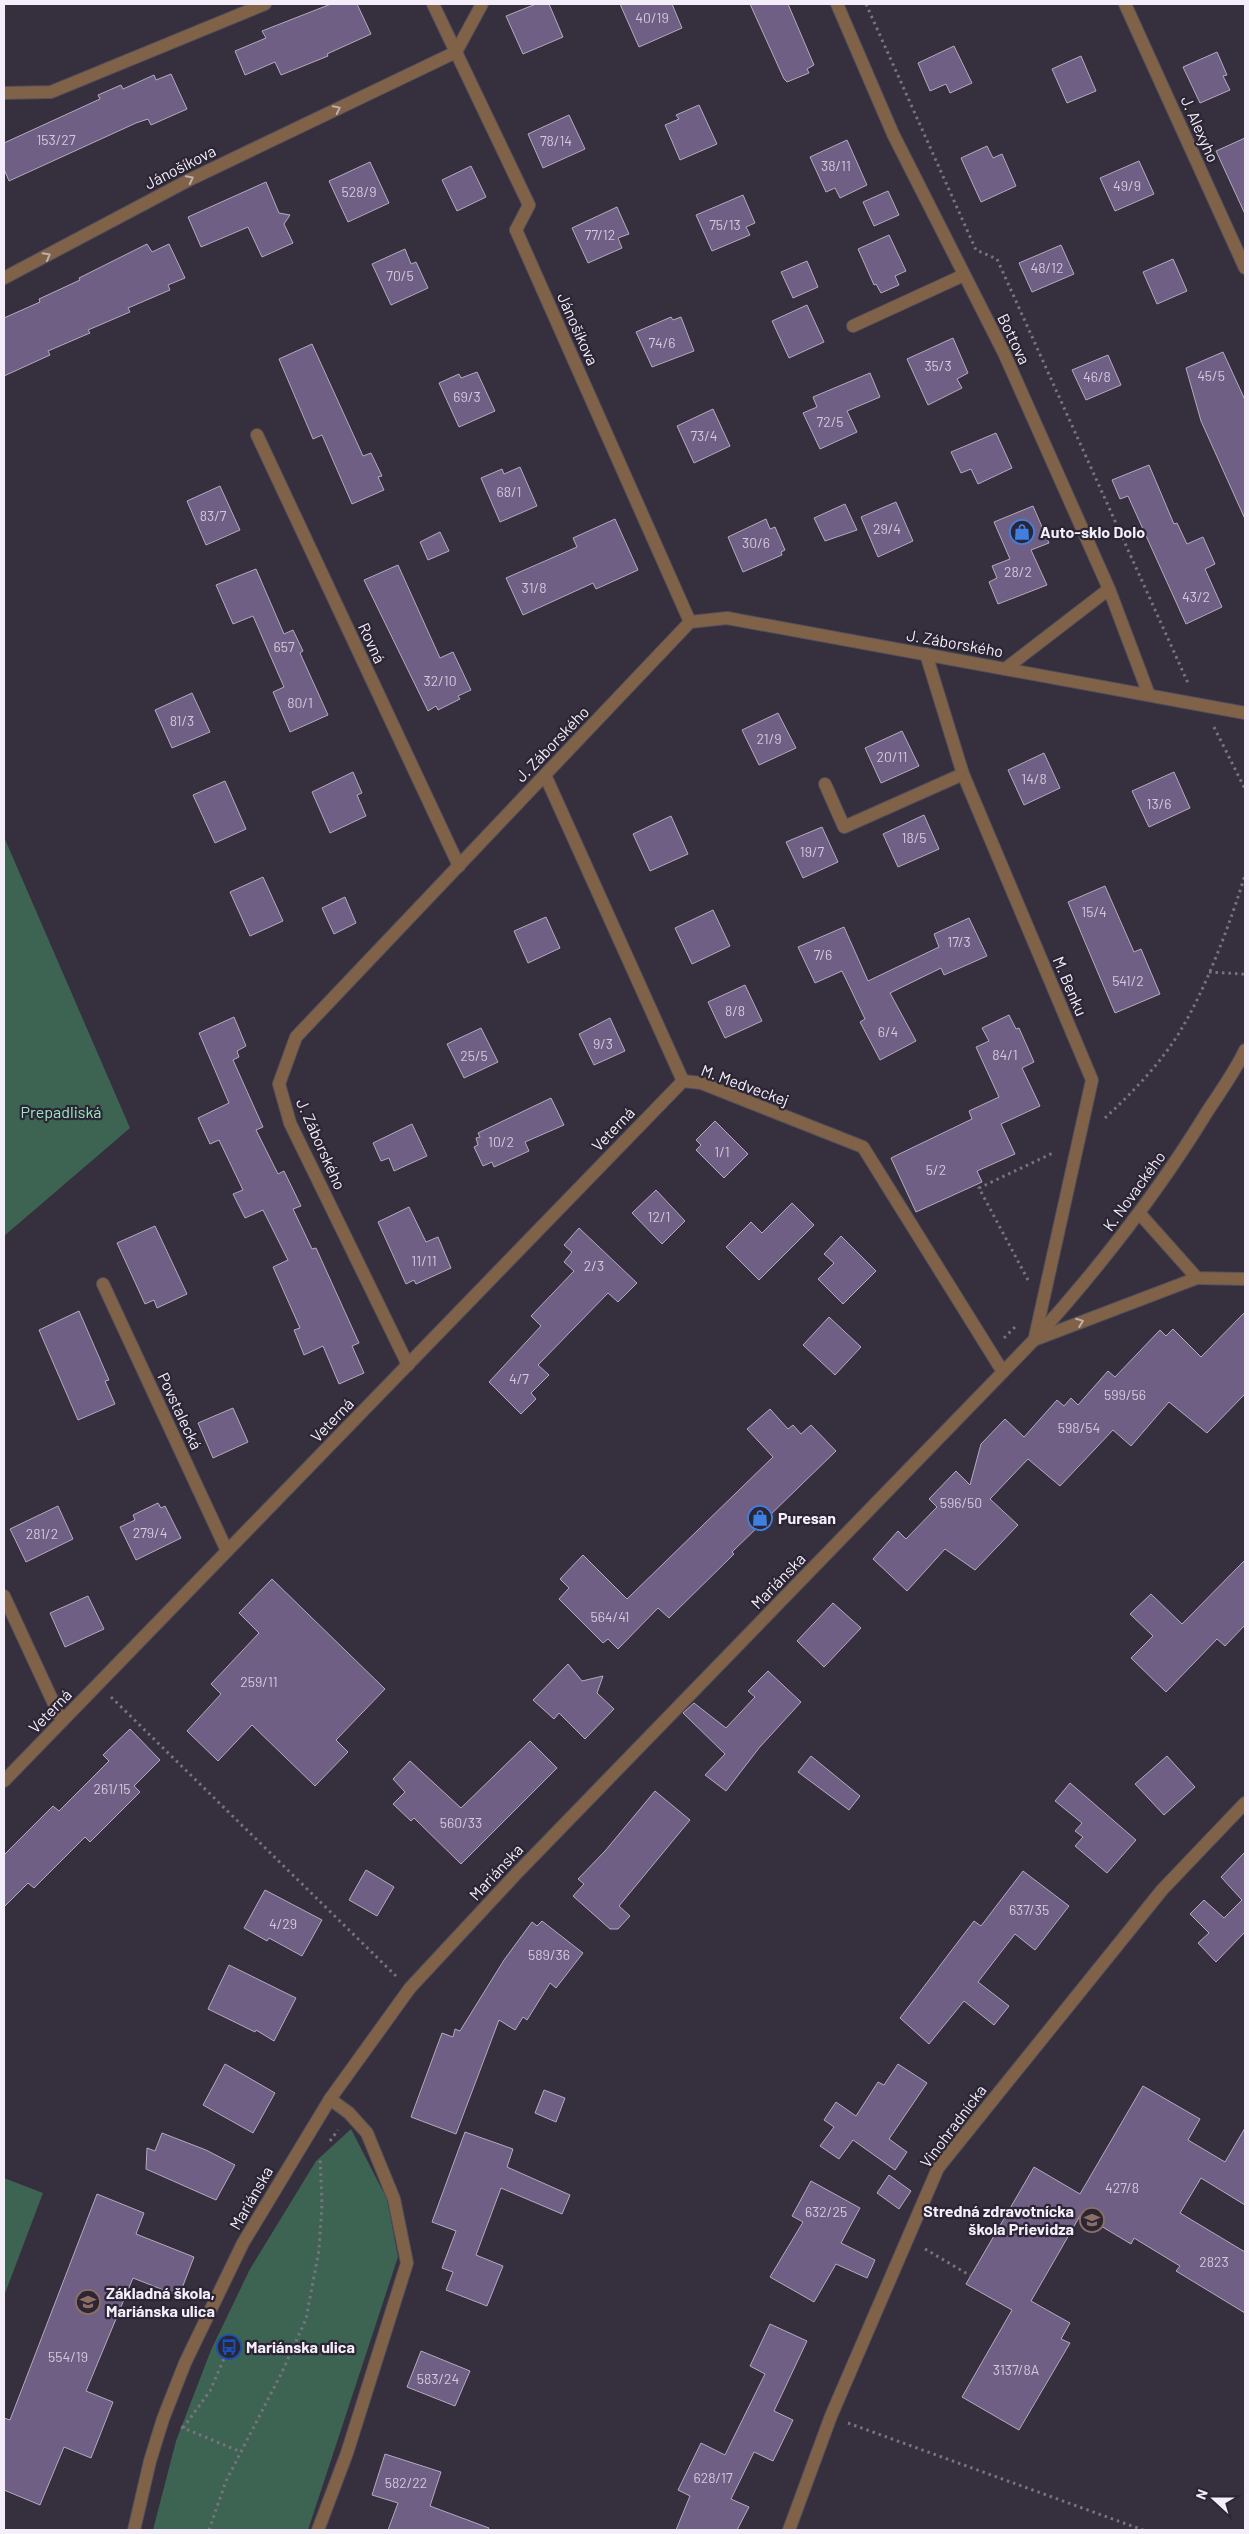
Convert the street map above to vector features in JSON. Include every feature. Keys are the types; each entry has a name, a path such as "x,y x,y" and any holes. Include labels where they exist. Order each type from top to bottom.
{"street":[{"path":"4,93 51,92 266,4"},
{"name":"Jánošíkova","path":"433,4 529,205 516,230 690,622"},
{"path":"456,52 482,4"},
{"name":"Bottova","path":"837,4 892,134 1004,354 1109,589 1149,695"},
{"name":"J. Alexyho","path":"1125,4 1245,268"},
{"name":"Jánošíkova","path":"4,278 189,180 456,52"},
{"path":"853,326 964,274"},
{"name":"Rovná","path":"257,435 459,866"},
{"path":"1005,669 1109,589"},
{"name":"J. Záborského","path":"408,1364 290,1123 279,1084 296,1037 690,622 727,618 1245,713"},
{"name":"M. Benku","path":"926,654 963,774 1092,1080 1034,1340"},
{"path":"825,784 844,827 963,774"},
{"name":"M. Medveckej","path":"545,775 682,1081 702,1082 863,1147 1003,1372"},
{"name":"K. Novackého","path":"1034,1340 1090,1278 1140,1214 1190,1140 1245,1050"},
{"name":"Veterná","path":"4,1781 682,1081"},
{"path":"1140,1214 1198,1278"},
{"path":"1034,1340 1198,1278 1245,1279"},
{"name":"Povstalecká","path":"103,1284 227,1551"},
{"name":"Mariánska","path":"134,2530 163,2419 185,2363 243,2243 330,2099 410,1988 516,1874 1034,1340"},
{"path":"4,1596 62,1721"},
{"name":"Vinohradnícka","path":"789,2530 831,2416 938,2168 1162,1890 1245,1802"},
{"path":"318,2530 348,2453 407,2263 394,2199 366,2133 350,2112 330,2099"}],"path":[{"path":"866,4 976,250 997,259 1192,692 1245,789"},
{"path":"1209,972 1243,974 1245,970"},
{"path":"98,1684 410,1988"},
{"path":"329,2143 350,2112"},
{"path":"209,2530 226,2480 282,2372 306,2319 319,2250 322,2204 319,2158 324,2151"},
{"path":"931,2252 971,2276"},
{"path":"183,2428 210,2391 229,2347"},
{"path":"831,2416 1143,2530"},
{"path":"163,2419 241,2452"}],"green space":[{"name":"Prepadliská","path":"4,837 130,1128 4,1236"},
{"path":"351,2129 387,2199 398,2257 308,2530 153,2530 176,2441 211,2350 250,2269 316,2161"},
{"path":"4,2178 43,2193 4,2296"}],"building":[{"path":"331,4 357,4 371,34 327,54 328,56 281,75 275,62 245,75 235,51 266,38 262,31"},
{"path":"536,4 549,4 563,37 523,54 506,16"},
{"path":"620,4 672,4 682,28 639,47"},
{"path":"750,4 788,4 814,65 807,69 809,73 787,82 784,79"},
{"path":"954,46 972,83 950,93 946,84 930,91 918,63"},
{"path":"1217,52 1227,75 1223,76 1230,90 1200,103 1183,67"},
{"path":"1081,56 1096,91 1067,103 1052,69"},
{"path":"171,74 187,109 151,125 148,119 136,123 9,181 4,169 4,143 100,99 98,95 121,85 123,89 154,75 156,80"},
{"path":"699,105 717,144 680,160 665,125 679,119 676,115"},
{"path":"569,115 585,149 543,168 528,134"},
{"path":"1245,138 1245,214 1216,151"},
{"path":"847,140 867,185 840,198 835,188 826,192 810,157"},
{"path":"987,146 993,158 1002,154 1016,186 981,202 961,158"},
{"path":"1139,161 1154,194 1115,211 1100,178"},
{"path":"370,162 389,203 348,222 329,181"},
{"path":"471,166 486,197 457,211 442,180"},
{"path":"266,182 279,213 290,215 284,224 293,243 262,257 248,227 201,247 188,217"},
{"path":"888,191 899,215 874,226 863,202"},
{"path":"743,195 755,223 746,227 750,235 712,251 696,215"},
{"path":"617,207 629,234 618,238 622,248 588,263 572,228"},
{"path":"889,235 906,271 895,276 899,285 881,293 876,284 874,285 858,249"},
{"path":"147,244 152,252 169,244 185,278 168,285 170,290 128,308 130,312 88,330 90,333 48,351 50,355 4,376 4,318 40,302 39,299 80,280 79,278"},
{"path":"1061,245 1074,274 1032,292 1019,263"},
{"path":"405,249 411,264 416,262 428,288 391,305 372,264"},
{"path":"1173,259 1187,291 1157,304 1143,272"},
{"path":"807,261 818,287 793,298 781,272"},
{"path":"807,305 824,342 789,358 772,321"},
{"path":"671,317 673,320 681,317 694,351 652,367 636,332"},
{"path":"953,338 968,373 957,379 962,388 928,405 907,359"},
{"path":"312,344 363,456 371,453 382,476 378,477 384,490 352,504 322,435 313,439 279,359"},
{"path":"1223,352 1245,400 1245,519 1201,421 1186,368"},
{"path":"1108,355 1121,385 1086,400 1072,370"},
{"path":"477,372 495,411 459,427 439,383 459,374 461,378"},
{"path":"870,373 880,397 847,411 857,432 820,449 803,413 817,407 813,397"},
{"path":"713,409 730,446 694,463 677,426"},
{"path":"996,433 1012,468 978,484 971,469 961,473 951,452"},
{"path":"1149,465 1174,524 1177,523 1187,544 1203,537 1215,564 1205,569 1222,607 1186,624 1128,496 1120,499 1112,480"},
{"path":"520,467 537,506 500,522 481,478 502,469 504,474"},
{"path":"220,486 240,530 206,545 187,501"},
{"path":"896,502 913,541 878,557 861,517"},
{"path":"845,504 857,530 825,541 814,518"},
{"path":"1033,506 1049,543 1031,550 1047,585 998,604 989,582 997,578 992,566 1010,559 994,522"},
{"path":"615,519 638,570 596,589 593,583 523,615 506,578 577,547 573,538"},
{"path":"766,519 770,529 775,527 785,550 781,552 782,555 743,572 728,537"},
{"path":"440,532 449,551 428,560 420,542"},
{"path":"398,565 440,658 453,652 471,690 458,696 460,699 438,710 436,706 428,711 364,580"},
{"path":"256,569 284,634 293,630 303,651 300,653 328,715 290,732 273,692 284,687 253,616 233,624 216,585"},
{"path":"192,693 210,732 172,748 155,710"},
{"path":"778,713 796,748 759,765 742,730"},
{"path":"902,731 919,766 881,783 865,748"},
{"path":"1044,753 1060,788 1024,805 1008,770"},
{"path":"353,772 362,793 357,795 366,816 330,833 312,792"},
{"path":"1174,772 1190,808 1149,827 1132,791"},
{"path":"225,781 246,829 215,843 193,795"},
{"path":"924,815 939,849 898,867 883,834"},
{"path":"671,816 688,854 650,871 633,834"},
{"path":"822,827 838,862 803,878 786,842"},
{"path":"263,877 283,921 250,936 230,892"},
{"path":"1105,886 1134,952 1141,949 1160,994 1115,1013 1068,902"},
{"path":"345,897 356,923 334,934 322,908"},
{"path":"713,910 730,946 692,964 675,928"},
{"path":"546,917 560,948 528,963 514,931"},
{"path":"969,918 987,956 944,975 941,968 890,993 916,1041 880,1060 860,1022 865,1019 842,971 815,983 798,947 844,927 868,981 939,947 934,934"},
{"path":"745,985 762,1021 725,1038 708,1002"},
{"path":"1009,1015 1016,1029 1019,1028 1034,1062 1022,1068 1040,1106 1001,1124 1015,1154 977,1171 982,1182 916,1212 891,1158 972,1119 969,1111 999,1097 976,1047 989,1041 982,1028"},
{"path":"234,1017 246,1046 237,1051 239,1057 233,1060 263,1127 256,1130 278,1174 284,1171 301,1206 293,1209 312,1249 316,1248 359,1343 352,1346 364,1373 339,1384 323,1346 304,1355 294,1330 300,1328 273,1267 288,1260 263,1210 245,1218 233,1194 243,1190 219,1140 210,1144 198,1118 229,1103 199,1033"},
{"path":"610,1018 625,1051 594,1065 579,1034"},
{"path":"481,1028 498,1062 464,1078 447,1044"},
{"path":"551,1098 564,1125 525,1142 529,1151 494,1167 492,1162 483,1166 474,1147 478,1145 476,1138 480,1137 478,1133"},
{"path":"715,1121 748,1154 724,1178 696,1150 701,1145 696,1140"},
{"path":"412,1124 427,1156 394,1171 389,1158 381,1161 373,1143"},
{"path":"656,1190 685,1221 662,1244 632,1213"},
{"path":"792,1203 814,1225 759,1280 726,1247 751,1222 762,1233"},
{"path":"409,1207 426,1242 438,1237 451,1268 416,1284 414,1280 406,1284 378,1222"},
{"path":"155,1226 187,1294 157,1308 154,1300 145,1304 117,1243"},
{"path":"579,1228 637,1283 618,1302 608,1293 538,1365 549,1375 531,1393 536,1399 521,1414 489,1382 541,1326 531,1316 574,1271 564,1262 572,1252 564,1245"},
{"path":"841,1236 876,1271 843,1304 818,1279 834,1263 824,1254"},
{"path":"79,1311 109,1380 105,1381 115,1404 78,1420 39,1330"},
{"path":"1245,1312 1245,1394 1207,1433 1169,1402 1131,1446 1113,1430 1060,1486 1028,1459 990,1499 1018,1525 975,1570 945,1549 907,1591 873,1559 898,1531 906,1539 937,1507 929,1499 956,1471 970,1485 981,1444 1005,1419 1024,1437 1057,1400 1064,1406 1071,1398 1078,1405 1108,1371 1115,1377 1160,1330 1166,1336 1173,1329 1201,1357"},
{"path":"829,1317 861,1347 835,1375 803,1345"},
{"path":"233,1408 248,1442 213,1458 198,1423"},
{"path":"770,1409 788,1429 793,1425 801,1434 811,1425 836,1451 732,1552 734,1554 669,1618 658,1608 618,1649 608,1639 603,1643 559,1599 569,1588 560,1579 583,1555 627,1599 773,1457 747,1429"},
{"path":"158,1503 161,1508 165,1506 181,1538 136,1560 120,1527 135,1520 133,1515"},
{"path":"58,1506 73,1539 26,1562 10,1529"},
{"path":"1245,1560 1245,1625 1225,1646 1217,1639 1166,1692 1131,1658 1153,1636 1130,1614 1151,1594 1182,1624"},
{"path":"272,1579 385,1689 336,1740 348,1752 315,1786 252,1725 218,1761 187,1731 221,1694 211,1684 259,1633 239,1613"},
{"path":"88,1596 104,1629 65,1647 50,1613"},
{"path":"833,1603 861,1628 824,1667 797,1641"},
{"path":"568,1664 582,1681 603,1676 597,1693 614,1709 585,1739 559,1713 554,1719 533,1700"},
{"path":"768,1671 801,1702 759,1748 726,1791 705,1775 725,1754 683,1713 694,1703 726,1728 755,1697 748,1691"},
{"path":"130,1729 160,1760 134,1786 140,1792 90,1842 85,1837 34,1888 28,1883 4,1907 4,1855 53,1806 59,1811 109,1761 103,1755"},
{"path":"530,1741 557,1768 461,1864 414,1818 411,1821 393,1804 405,1792 393,1779 410,1761 461,1808"},
{"path":"811,1756 860,1796 849,1810 798,1772"},
{"path":"1167,1756 1195,1787 1164,1815 1135,1784"},
{"path":"1070,1783 1136,1840 1107,1873 1075,1846 1083,1837 1075,1831 1082,1823 1055,1801"},
{"path":"655,1791 690,1820 619,1906 630,1916 618,1929 610,1929 573,1896 584,1884 578,1879 605,1851"},
{"path":"1245,1852 1245,1932 1216,1962 1198,1943 1209,1933 1190,1914 1204,1900 1224,1918 1242,1900 1221,1877"},
{"path":"366,1870 394,1887 377,1916 349,1900"},
{"path":"1023,1871 1069,1906 1035,1950 1015,1934 978,1982 1009,2006 994,2025 964,2001 929,2044 900,2018 974,1921 981,1926"},
{"path":"265,1890 322,1920 302,1956 269,1938 267,1941 244,1928"},
{"path":"542,1921 583,1953 556,1988 550,1983 527,2020 523,2017 515,2030 499,2020 456,2134 411,2117 442,2033 453,2037 455,2029 460,2031 504,1960 532,1922 537,1926"},
{"path":"229,1965 296,1998 274,2041 256,2030 255,2032 208,2009"},
{"path":"225,2064 275,2093 253,2133 203,2105"},
{"path":"898,2064 927,2083 889,2139 907,2152 895,2170 853,2140 839,2159 820,2146 834,2127 824,2120 836,2102 856,2116 878,2082 884,2085"},
{"path":"1143,2086 1200,2119 1188,2140 1225,2162 1245,2128 1245,2205 1201,2178 1180,2213 1245,2252 1245,2313 1176,2271 1180,2266 1134,2238 1131,2244 1081,2214 1031,2301 1070,2323 1061,2339 1070,2343 1019,2430 962,2397 1012,2310 966,2284 1034,2167 1080,2194"},
{"path":"544,2090 565,2098 556,2122 535,2113"},
{"path":"465,2132 513,2149 507,2167 570,2195 562,2214 501,2188 476,2255 503,2266 487,2306 446,2290 453,2272 442,2268 456,2231 432,2222"},
{"path":"162,2133 206,2150 235,2165 216,2200 146,2169 147,2148 155,2151"},
{"path":"889,2175 911,2191 899,2209 877,2193"},
{"path":"811,2181 860,2208 841,2243 875,2260 867,2278 836,2264 814,2302 770,2277 803,2222 792,2216"},
{"path":"97,2194 144,2213 136,2234 194,2257 179,2296 133,2278 86,2391 113,2402 91,2458 64,2447 40,2505 4,2490 4,2418 10,2420"},
{"path":"770,2324 807,2341 774,2411 793,2420 773,2461 754,2452 731,2499 749,2507 737,2530 676,2530 690,2496 678,2490 701,2443 725,2455 765,2374 750,2366"},
{"path":"421,2351 470,2371 455,2406 407,2387"},
{"path":"385,2454 441,2472 430,2506 489,2528 488,2530 388,2530 398,2503 372,2495"}],"place":[{"name":"Auto-sklo Dolo","path":"1022,532"},
{"name":"Puresan","path":"760,1518"},
{"name":"Stredná zdravotnícka škola Prievidza","path":"1092,2220"},
{"name":"Základná škola, Mariánska ulica","path":"88,2302"},
{"name":"Mariánska ulica","path":"229,2347"}]}
